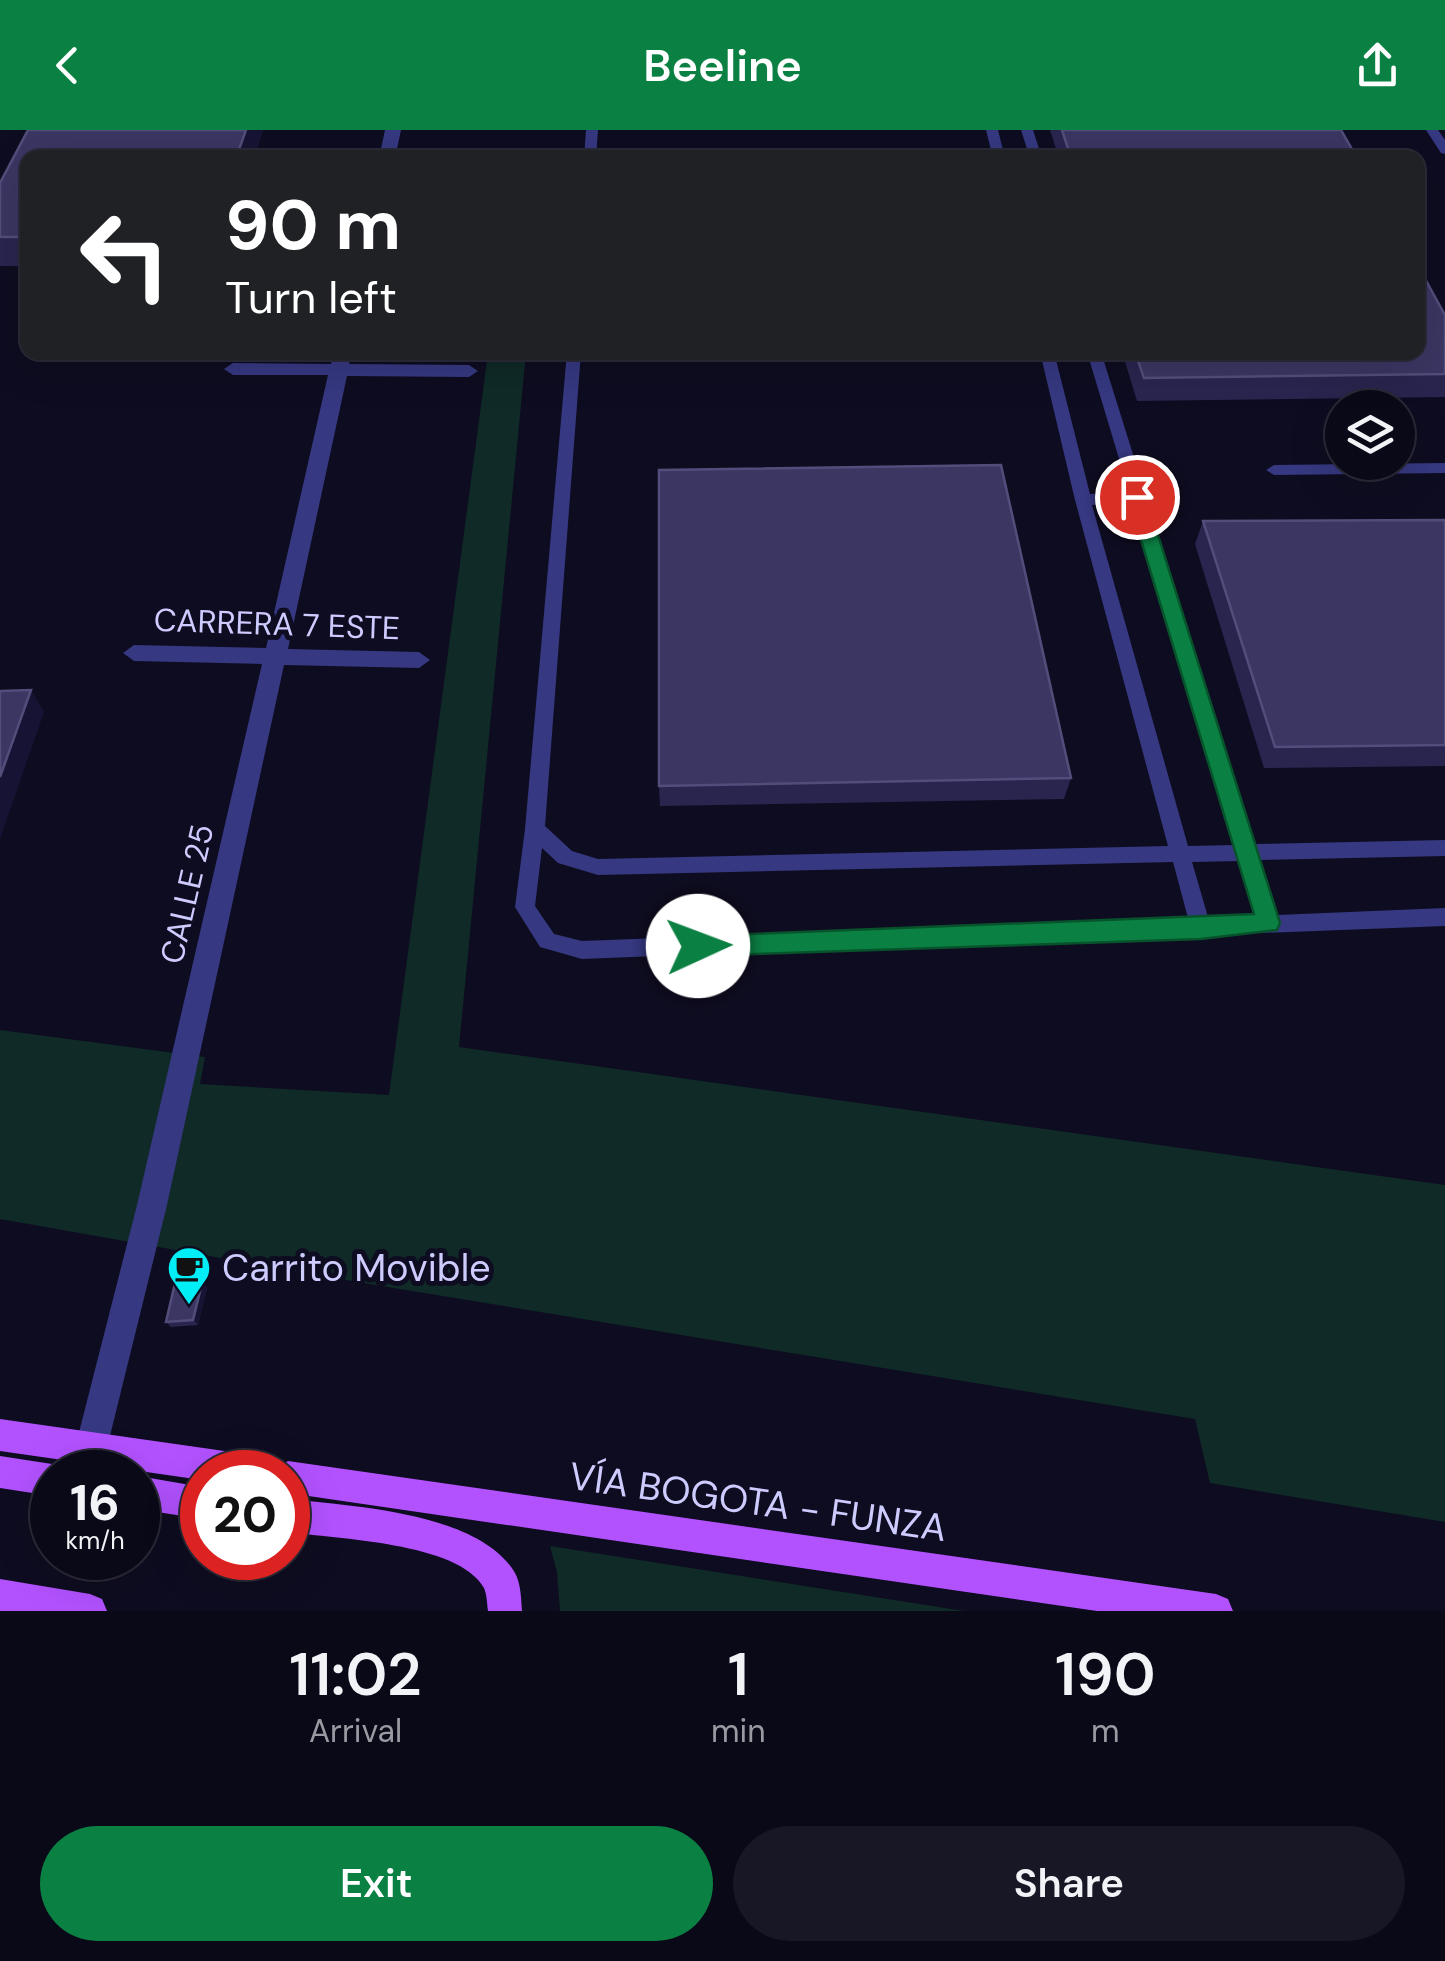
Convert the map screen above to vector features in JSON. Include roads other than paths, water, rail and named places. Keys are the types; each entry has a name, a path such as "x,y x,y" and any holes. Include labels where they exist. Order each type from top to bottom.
{"main road":[{"path":"0,1435 180,1461"},
{"path":"0,1472 30,1477"},
{"name":"VÍA BOGOTA - FUNZA","path":"310,1479 1216,1611"},
{"path":"310,1519 424,1536 461,1547 489,1564 502,1581 507,1600 504,1611"},
{"path":"0,1596 90,1611"}],"street":[{"path":"234,369 341,361 469,371"},
{"name":"CALLE 25","path":"92,1448 152,1205 341,361"},
{"name":"CARRERA 7 ESTE","path":"134,652 420,660"}],"lane":[{"path":"1432,130 1445,150"},
{"path":"573,360 535,828 524,907 546,941 582,950 1445,917"},
{"path":"1049,360 1083,500 1201,929"},
{"path":"1096,360 1269,923"},
{"path":"1274,470 1445,468"},
{"path":"1083,500 1137,497"},
{"path":"535,828 565,858 598,867 1445,848"}],"place":[{"name":"Carrito Movible","path":"189,1306"}]}
